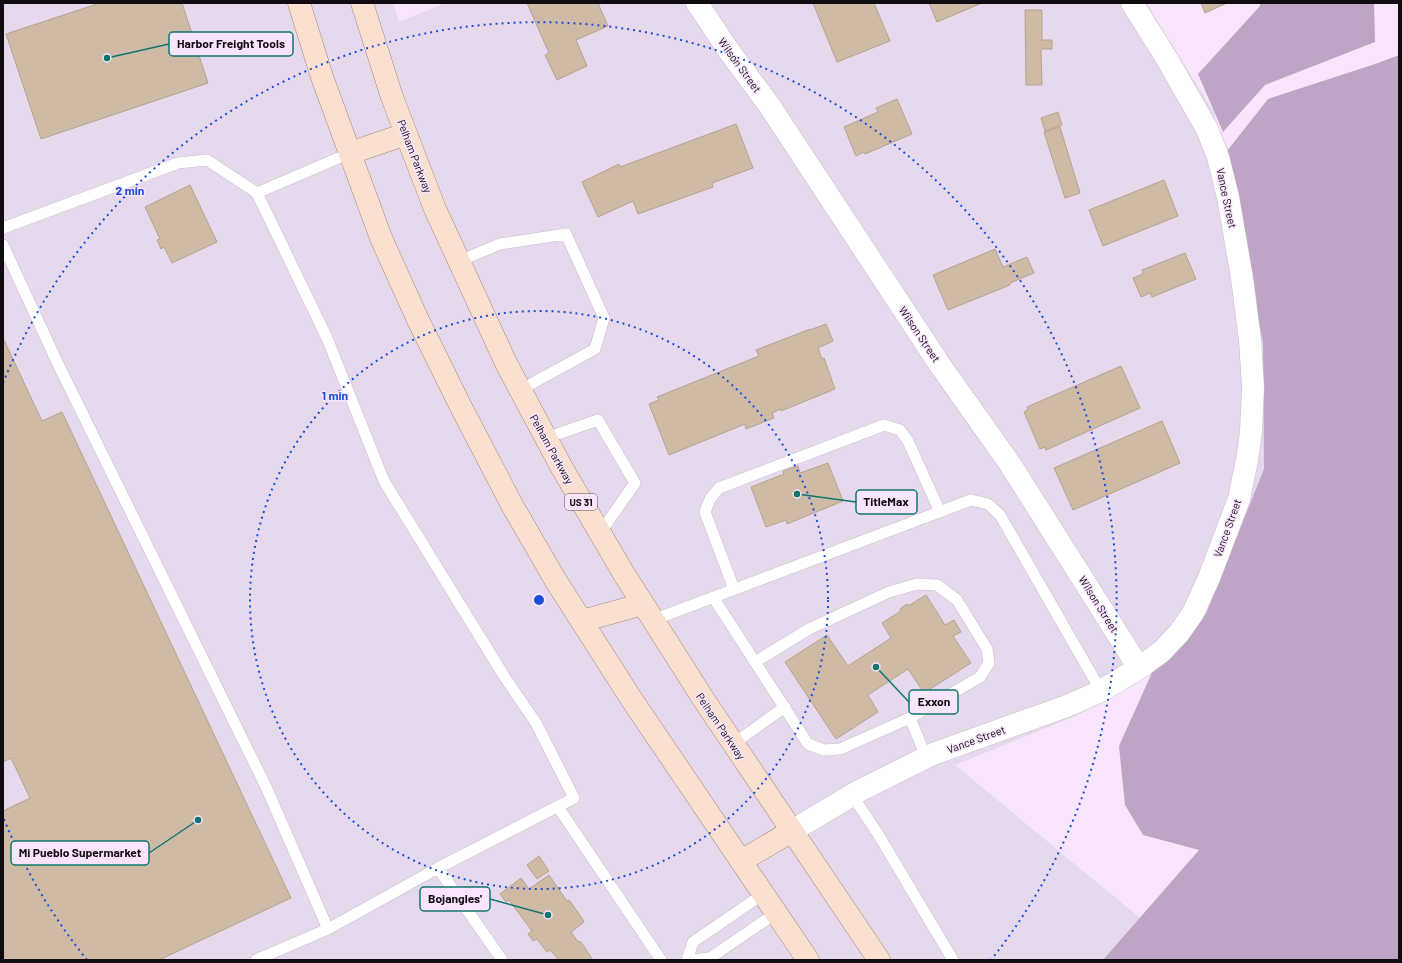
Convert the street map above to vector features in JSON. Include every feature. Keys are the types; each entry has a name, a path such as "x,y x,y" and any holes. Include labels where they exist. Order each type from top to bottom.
{"main road":[{"path":"298,3 322,77 382,238 418,320 512,505 556,581 632,700 808,960"},
{"name":"Pelham Parkway","path":"363,4 392,97 435,208 486,322 520,390 562,468 648,612 733,744 844,906 879,960"},
{"path":"350,153 406,134"},
{"path":"582,621 648,612"},
{"path":"740,861 792,831"}],"street":[{"name":"Wilson Street","path":"697,3 729,51 778,117 940,365 1010,464 1140,668"},
{"name":"Vance Street","path":"792,831 852,795 926,757 1067,706 1101,691 1140,668 1161,652 1179,633 1193,613 1209,578 1239,499 1251,432 1253,387 1250,340 1242,278 1228,197 1218,157 1204,123 1167,58 1132,3"}],"lane":[{"path":"257,193 350,153"},
{"path":"3,228 178,163 207,160 257,193 327,338 384,481 504,676 536,722 574,798 438,868 328,929 256,960"},
{"path":"459,261 500,244 566,234 604,318 595,349 520,390"},
{"path":"3,245 58,364 267,789 328,929"},
{"path":"546,438 598,420 635,483 600,533"},
{"path":"734,589 705,512 710,499 719,488 884,425 900,430 908,441 940,512"},
{"path":"648,612 713,597 971,500 988,504 1000,515 1101,691"},
{"path":"713,597 808,744 824,750 840,749 910,718 980,677 989,664 986,649 957,600 937,585 917,584 889,592 809,629 756,662"},
{"path":"733,744 785,707"},
{"path":"910,718 926,757"},
{"path":"852,795 878,834 953,960"},
{"path":"558,807 661,960"},
{"path":"438,868 502,960"},
{"path":"763,894 693,942 688,960 710,958 776,913"}],"shaded area":[{"path":"3,3 393,3 399,22 445,3 1146,3 1214,112 1263,342 1264,469 1206,614 1154,668 1076,716 955,765 1191,960 3,960"},
{"path":"1260,3 1374,3 1375,42 1265,85 1223,132 1198,74 1260,6"},
{"path":"1399,55 1399,960 1103,960 1199,850 1143,835 1125,805 1119,746 1154,668 1206,614 1264,469 1263,342 1223,156 1268,99"}],"building":[{"path":"100,3 182,3 208,83 41,139 6,34"},
{"path":"527,3 598,3 608,26 576,40 587,66 557,80 545,55 549,53"},
{"path":"813,3 874,3 890,41 837,62"},
{"path":"929,3 982,3 937,22"},
{"path":"1201,3 1227,3 1205,13"},
{"path":"1025,10 1042,10 1042,40 1052,40 1052,49 1041,49 1042,85 1026,85"},
{"path":"897,99 912,134 865,154 864,152 856,156 844,127 878,112 876,108"},
{"path":"1058,112 1062,125 1045,131 1041,118"},
{"path":"736,124 753,168 712,183 713,187 638,214 633,201 598,217 582,182 619,164 620,167"},
{"path":"1060,127 1080,193 1065,198 1044,132"},
{"path":"1164,180 1178,216 1103,246 1089,210"},
{"path":"190,185 217,242 172,263 164,247 161,249 157,240 160,239 145,207"},
{"path":"995,249 1003,267 1027,257 1034,273 1010,283 1010,285 948,310 933,275"},
{"path":"1185,253 1196,279 1152,297 1150,293 1141,297 1133,278 1143,274 1142,270"},
{"path":"826,324 833,341 818,348 822,359 824,358 835,389 781,411 781,409 772,413 774,418 746,429 745,424 669,455 649,404 659,400 657,397 759,356 756,350"},
{"path":"3,338 42,421 62,412 291,898 159,960 3,960 3,811 30,798 11,758 3,762"},
{"path":"1121,366 1140,408 1046,450 1045,447 1040,449 1024,412 1028,410 1027,407"},
{"path":"1162,421 1180,463 1073,510 1054,468"},
{"path":"828,463 843,501 787,524 786,520 766,527 751,487 784,474 783,471 798,466 800,473"},
{"path":"926,595 945,625 954,620 961,632 953,636 971,663 924,693 908,669 868,695 878,712 836,739 785,662 827,635 848,666 891,638 882,623 901,611 900,609 907,604 908,606"},
{"path":"539,856 549,871 537,879 527,865"},
{"path":"549,875 567,901 569,900 584,921 571,932 578,942 580,941 593,960 559,960 550,950 547,952 537,939 533,941 528,934 532,931 509,900 506,902 500,894 521,878 529,889"}],"place":[{"name":"Harbor Freight Tools","path":"107,58"},
{"name":"TitleMax","path":"797,494"},
{"name":"Exxon","path":"876,667"},
{"name":"Mi Pueblo Supermarket","path":"198,820"},
{"name":"Bojangles'","path":"548,915"}]}
